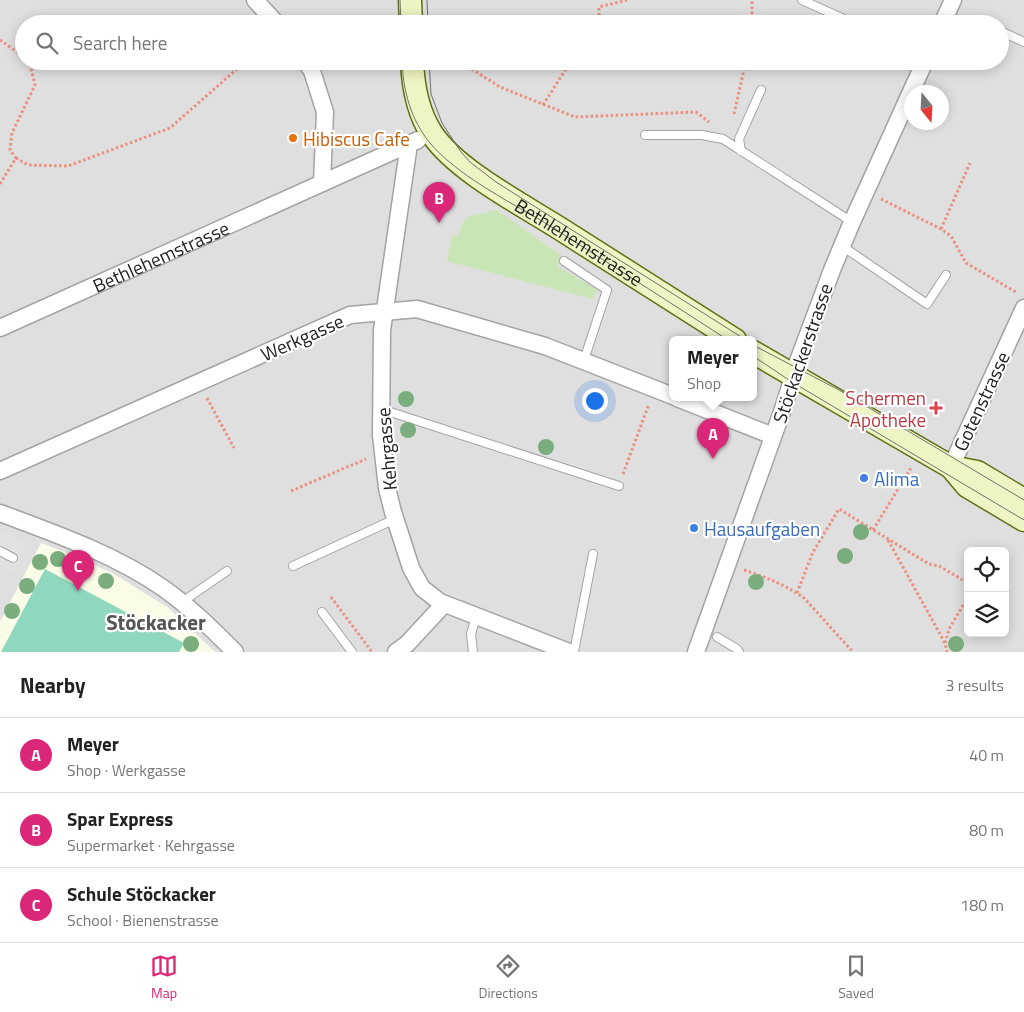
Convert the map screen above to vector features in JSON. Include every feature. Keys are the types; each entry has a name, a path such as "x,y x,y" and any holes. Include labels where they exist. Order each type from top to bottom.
{"street":[{"path":"255,0 269,15"},
{"path":"410,0 411,15"},
{"path":"946,15 952,0"},
{"path":"311,70 325,112 322,183"},
{"name":"Bethlehemstrasse","path":"413,70 416,95 421,112 432,134 452,156 493,187 729,336"},
{"name":"Stöckackerstrasse","path":"696,652 774,436 801,352 852,222 921,70"},
{"name":"Bethlehemstrasse","path":"0,328 432,134"},
{"name":"Kehrgasse","path":"409,144 381,335 383,456 387,488 395,519 416,579 430,595 444,604 569,652"},
{"name":"Gotenstrasse","path":"951,467 1024,308"},
{"name":"Werkgasse","path":"0,471 350,315 417,309 545,346 669,394"},
{"path":"757,354 951,467 977,472 1024,500"},
{"path":"685,401 774,436"},
{"path":"951,467 967,486 1024,520"},
{"path":"0,513 92,549 148,579 182,602 235,652"},
{"path":"396,652 408,644 444,604"}],"lane":[{"path":"802,0 835,15"},
{"path":"1009,35 1024,42"},
{"path":"741,151 739,139 761,90"},
{"path":"645,135 702,135 723,139 852,222"},
{"path":"842,246 927,304 946,275"},
{"path":"564,261 607,290 584,360"},
{"path":"381,409 619,486"},
{"path":"293,566 395,519"},
{"path":"0,551 13,558"},
{"path":"574,652 593,554"},
{"path":"182,602 227,570"},
{"path":"322,612 352,652"},
{"path":"473,652 471,634 476,617"},
{"path":"717,637 739,652"}],"path":[{"path":"599,15 599,7 627,0"},
{"path":"752,0 752,15"},
{"path":"0,40 15,51"},
{"path":"31,70 35,84 12,133 10,150 16,158 28,164 68,166 170,128 236,70"},
{"path":"473,70 496,85 575,117 696,112 716,128 723,139"},
{"path":"543,105 565,70"},
{"path":"730,144 734,109 744,70"},
{"path":"0,184 16,158"},
{"path":"941,229 970,163"},
{"path":"866,191 941,229 955,240 966,263 1016,293"},
{"path":"203,390 234,448"},
{"path":"619,486 650,400"},
{"path":"291,492 371,457 383,456"},
{"path":"873,530 913,464"},
{"path":"796,593 813,552 839,509 929,564 939,566 964,581"},
{"path":"888,539 945,643 947,652"},
{"path":"740,569 766,578 796,593 810,604 853,652"},
{"path":"331,597 372,652"},
{"path":"945,643 948,632 964,604"}],"shaded area":[{"path":"0,0 1024,0 1024,652 215,652 167,607 94,564 41,543 0,622"},
{"path":"0,532 28,542 13,573 0,565"},
{"path":"41,543 114,574 167,607 215,652 0,652 0,622"}],"green space":[{"path":"497,210 562,256 558,267 597,289 593,299 447,261 452,235 458,236 462,224 467,217"},
{"path":"45,569 184,643 179,652 1,652"}],"tram line":[{"path":"400,0 401,15"},
{"path":"427,0 428,15"},
{"path":"403,70 409,105 418,125 430,143 453,165 482,186 542,221 722,336"},
{"path":"430,70 431,94 442,123 470,162 496,182 740,336"},
{"path":"757,347 839,390 1024,500"},
{"path":"757,359 792,382 1024,520"}],"place":[{"name":"Hibiscus Cafe","path":"293,138"},
{"name":"Spar Express","path":"439,223"},
{"name":"Schermen Apotheke","path":"936,408"},
{"name":"Meyer","path":"713,459"},
{"name":"Alima","path":"864,478"},
{"name":"Hausaufgaben","path":"694,528"},
{"name":"Schule Stöckacker","path":"78,591"}],"district":[{"name":"Stöckacker","path":"156,622"}]}
